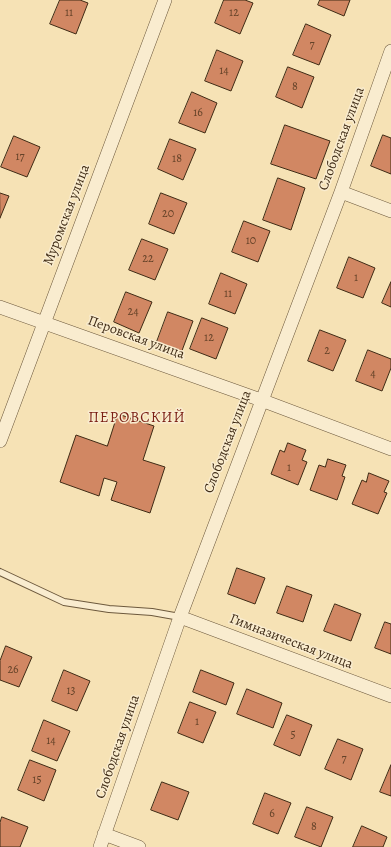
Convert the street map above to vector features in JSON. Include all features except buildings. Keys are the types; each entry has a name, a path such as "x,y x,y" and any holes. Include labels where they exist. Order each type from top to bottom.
{"street":[{"name":"Муромская улица","path":"0,442 165,0"},
{"name":"Слободская улица","path":"100,847 180,617 341,192 391,51"},
{"path":"341,192 391,211"},
{"name":"Перовская улица","path":"0,306 261,400 391,449"},
{"name":"Гимназическая улица","path":"180,617 391,696"},
{"path":"104,834 139,847"}],"lane":[{"path":"0,572 64,602 109,609 152,612 180,617"}],"district":[{"name":"ПЕРОВСКИЙ","path":"137,418"}]}
